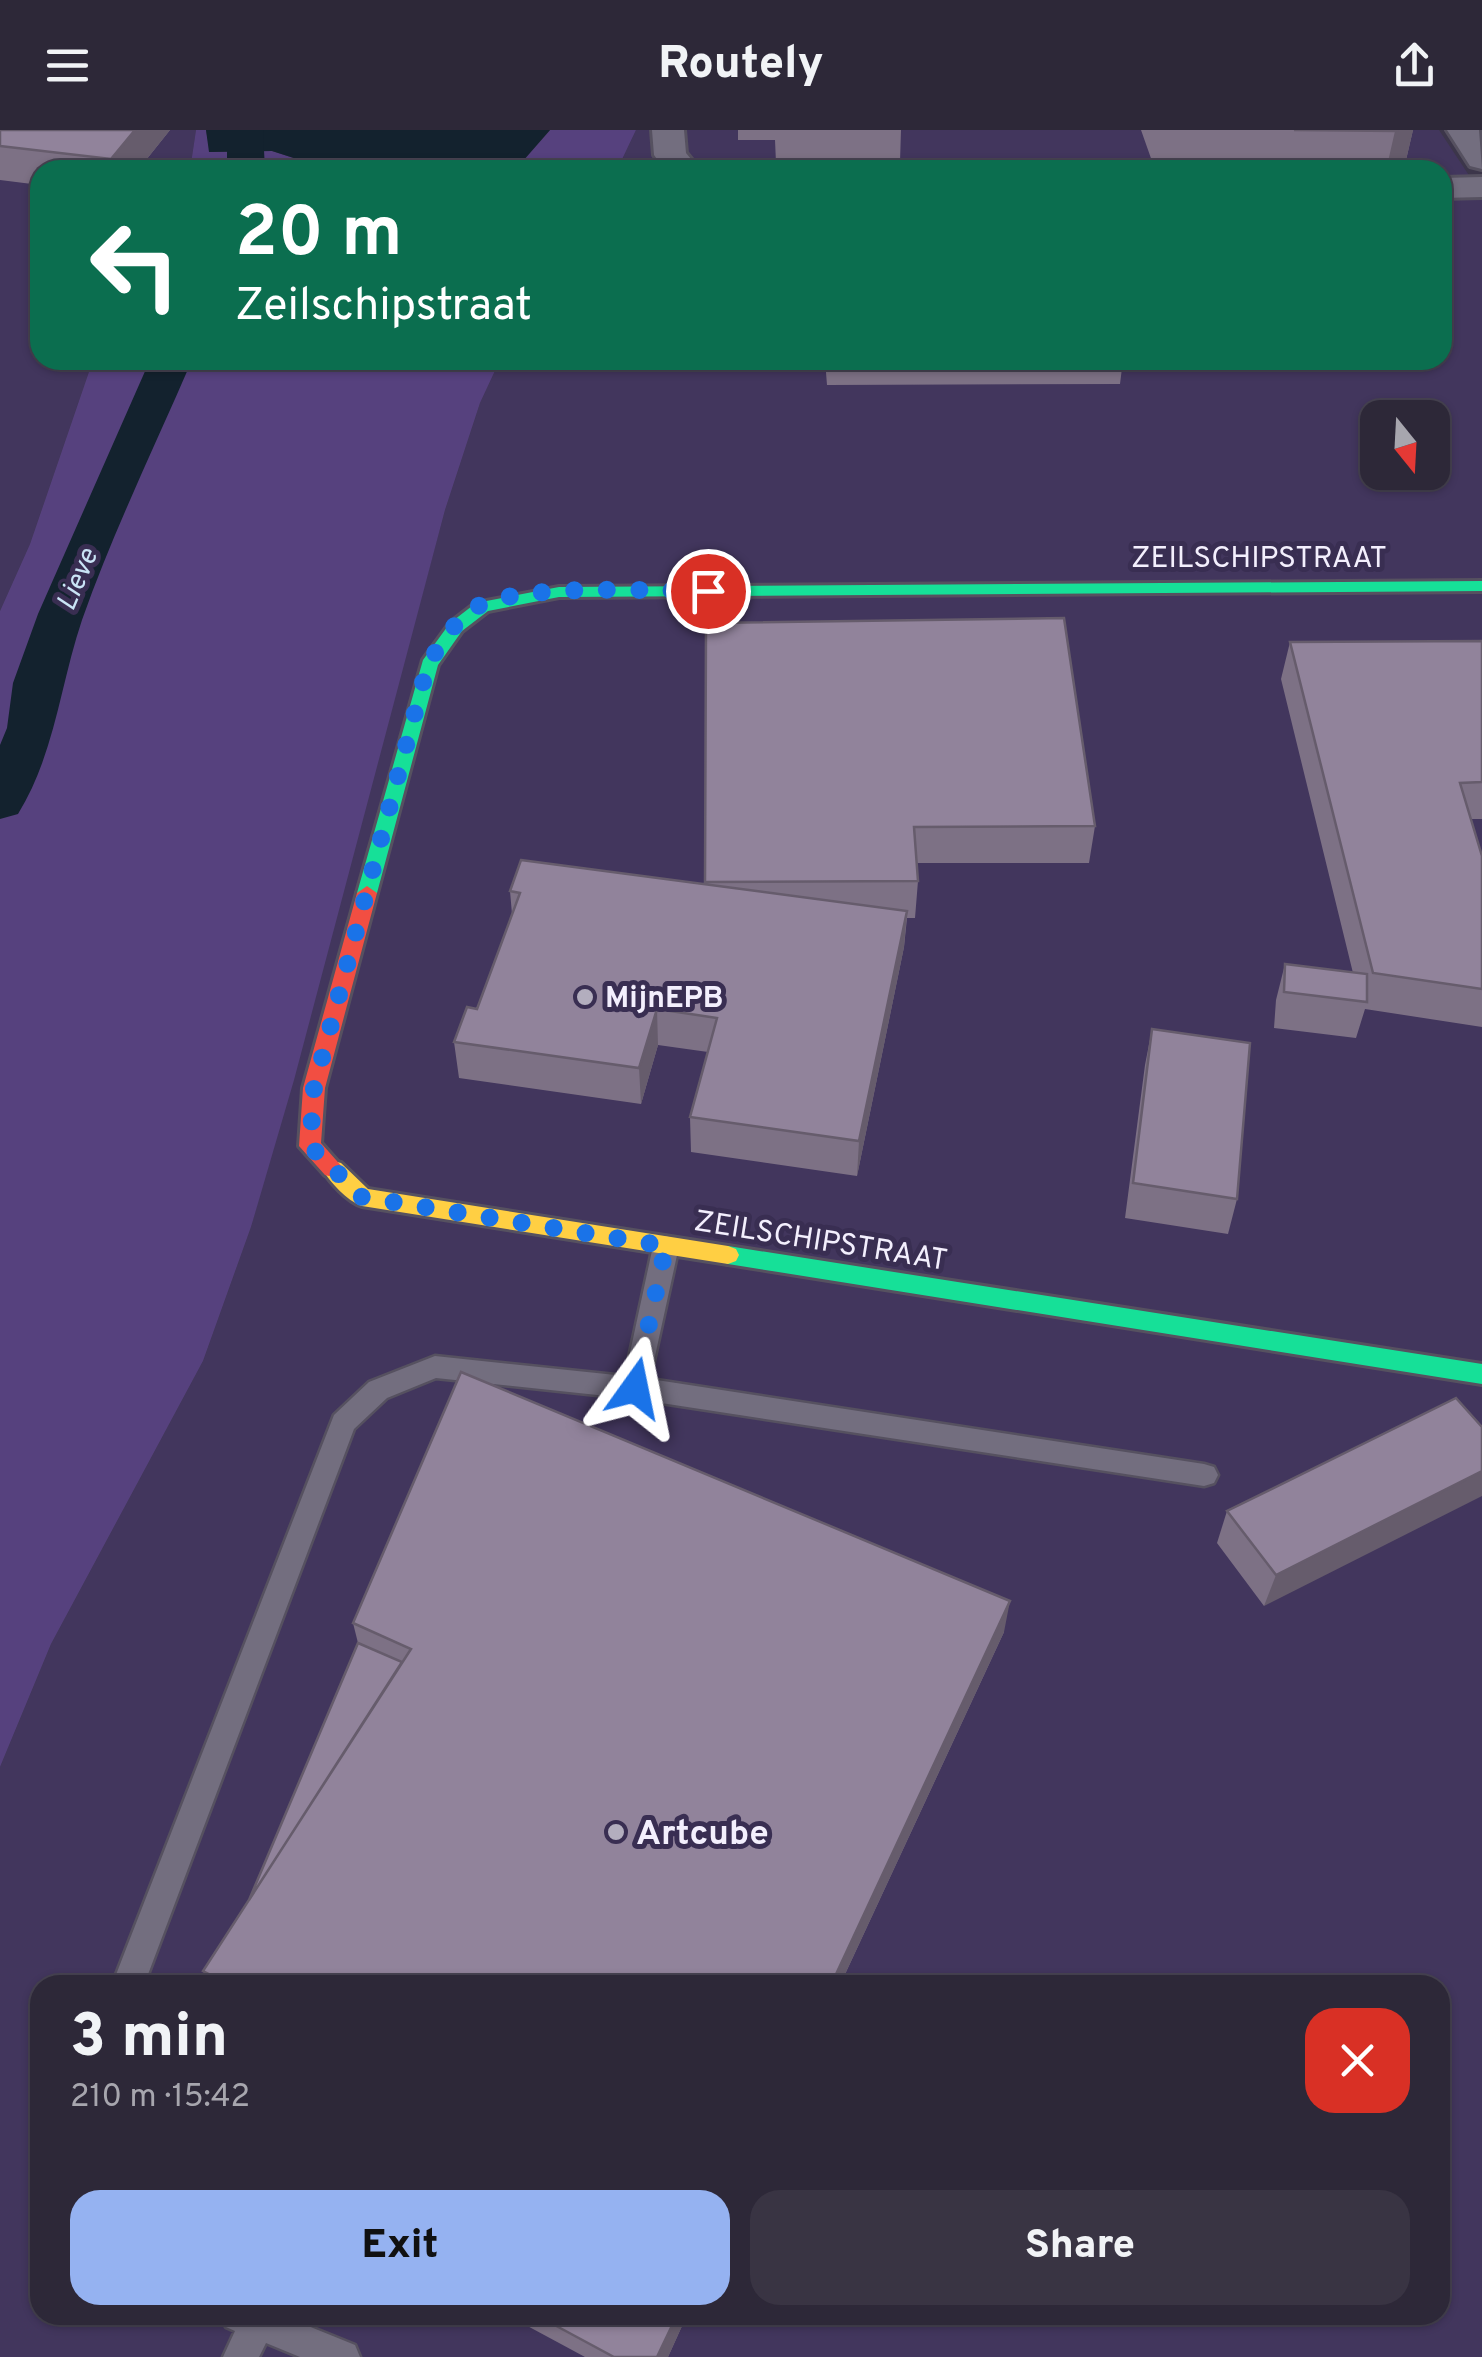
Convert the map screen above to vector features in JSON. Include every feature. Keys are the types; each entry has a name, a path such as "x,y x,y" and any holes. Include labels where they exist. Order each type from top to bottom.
{"street":[{"path":"668,130 670,155 674,160"},
{"path":"1463,130 1482,159"},
{"path":"1452,188 1482,187"},
{"name":"ZEILSCHIPSTRAAT","path":"1482,586 559,592 484,603 447,634 428,664 314,1088 310,1146 362,1197 1482,1374"}],"lane":[{"path":"635,1388 666,1246"},
{"path":"132,1975 343,1423 378,1390 435,1367 635,1388 1204,1475"},
{"path":"240,2357 247,2325"},
{"path":"263,2325 343,2357"}],"shaded area":[{"path":"0,130 196,130 192,160 30,160 30,370 90,370 30,544 0,611"},
{"path":"196,130 206,130 210,152 272,151 300,160 192,160"},
{"path":"550,130 636,130 622,160 524,160"},
{"path":"636,130 1439,130 1482,195 1482,2357 0,2357 0,1767 51,1644 203,1361 251,1227 445,510 480,403 495,370 1452,370 1452,160 622,160"},
{"path":"90,370 495,370 480,403 445,510 294,1080 251,1227 203,1361 51,1644 0,1767 0,611 30,544"}],"water":[{"path":"206,130 550,130 524,160 300,160 272,151 209,152"}],"building":[{"path":"0,130 135,130 111,159 0,146"},
{"path":"1064,618 1095,826 914,827 918,881 705,882 706,623"},
{"path":"1482,641 1482,782 1460,783 1482,856 1482,989 1373,973 1290,642"},
{"path":"521,860 907,911 859,1141 690,1117 717,1018 657,1009 639,1068 454,1042 467,1007 477,1009 520,893 510,891"},
{"path":"1285,964 1367,974 1367,1002 1284,992"},
{"path":"1152,1029 1250,1043 1237,1199 1133,1183"},
{"name":"Artcube","path":"461,1372 1010,1601 836,1975 211,1975 203,1971 411,1649 353,1623"},
{"path":"1456,1398 1482,1427 1482,1471 1276,1575 1227,1511"},
{"path":"358,1643 402,1662 249,1900"},
{"path":"555,2325 672,2325 657,2357 614,2357"}],"waterway":[{"name":"Lieve","path":"245,130 246,160"},
{"name":"Lieve","path":"0,802 32,728 37,683 61,614 167,370"}],"traffic: fast":[{"path":"367,893 429,664 456,627 482,607 559,592 1482,586"},
{"path":"728,1255 1482,1374"}],"traffic: slow":[{"path":"333,1169 362,1197 728,1255"}],"traffic: jam":[{"path":"333,1169 310,1146 314,1088 367,893"}],"place":[{"name":"MijnEPB","path":"585,997"},
{"name":"Artcube","path":"616,1832"}],"route":[{"path":"635,1388 666,1246 362,1197 310,1146 314,1088 428,664 447,634 484,603 559,592 708,591"}]}
